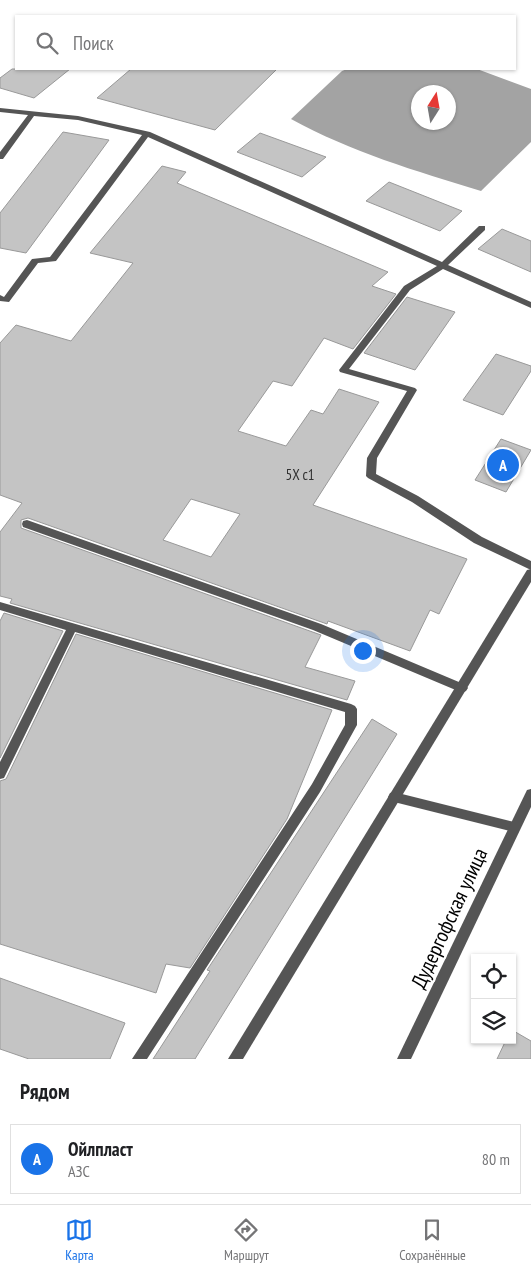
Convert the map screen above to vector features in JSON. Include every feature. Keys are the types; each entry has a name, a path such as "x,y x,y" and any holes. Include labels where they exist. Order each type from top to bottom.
{"street":[{"path":"0,110 78,118 146,134 531,304"},
{"path":"0,157 32,114"},
{"path":"0,298 6,300 35,261 53,259 146,134"},
{"path":"482,228 444,265 407,288 343,370 412,390 372,458 372,476 415,499 478,540 531,566"},
{"path":"27,524 317,627 462,688"},
{"path":"235,1059 531,573"},
{"path":"0,606 351,709 351,724 316,788 139,1059"},
{"path":"0,774 72,628"},
{"name":"Дудергофская улица","path":"404,1059 531,794"},
{"path":"394,797 514,827"}],"shaded area":[{"path":"344,70 480,70 531,89 531,142 481,191 360,151 291,119"}],"building":[{"path":"12,69 69,70 34,98 0,88 0,78"},
{"path":"130,70 276,70 215,130 97,98"},
{"path":"63,132 109,140 26,253 0,248 0,213"},
{"path":"260,133 326,157 302,177 237,152"},
{"path":"162,166 186,172 177,183 388,272 372,286 396,294 353,349 324,338 292,386 273,381 238,431 286,446 311,410 323,414 339,389 379,402 313,505 467,559 439,614 430,610 410,651 328,621 327,624 28,518 21,520 21,528 321,635 305,667 355,681 347,700 10,603 12,599 0,596 0,532 22,503 0,495 0,343 16,325 71,341 133,263 90,253","holes":["191,499 240,514 211,557 163,540"]},
{"path":"389,182 462,211 440,231 366,201"},
{"path":"502,229 531,241 531,272 478,249"},
{"path":"407,297 455,312 415,370 364,353"},
{"path":"496,354 531,366 531,371 503,415 463,400"},
{"path":"501,439 531,450 506,492 475,480"},
{"path":"4,613 63,631 0,758 0,621"},
{"path":"76,634 332,710 287,819 190,968 166,964 156,993 0,944 0,781 6,779"},
{"path":"372,719 397,734 195,1059 153,1059 210,971 207,970"},
{"path":"0,978 125,1023 110,1059 29,1059 0,1049"},
{"path":"516,1032 531,1041 531,1059 497,1059 504,1044 516,1044"}],"place":[{"name":"Ойлпласт","path":"503,465"}]}
